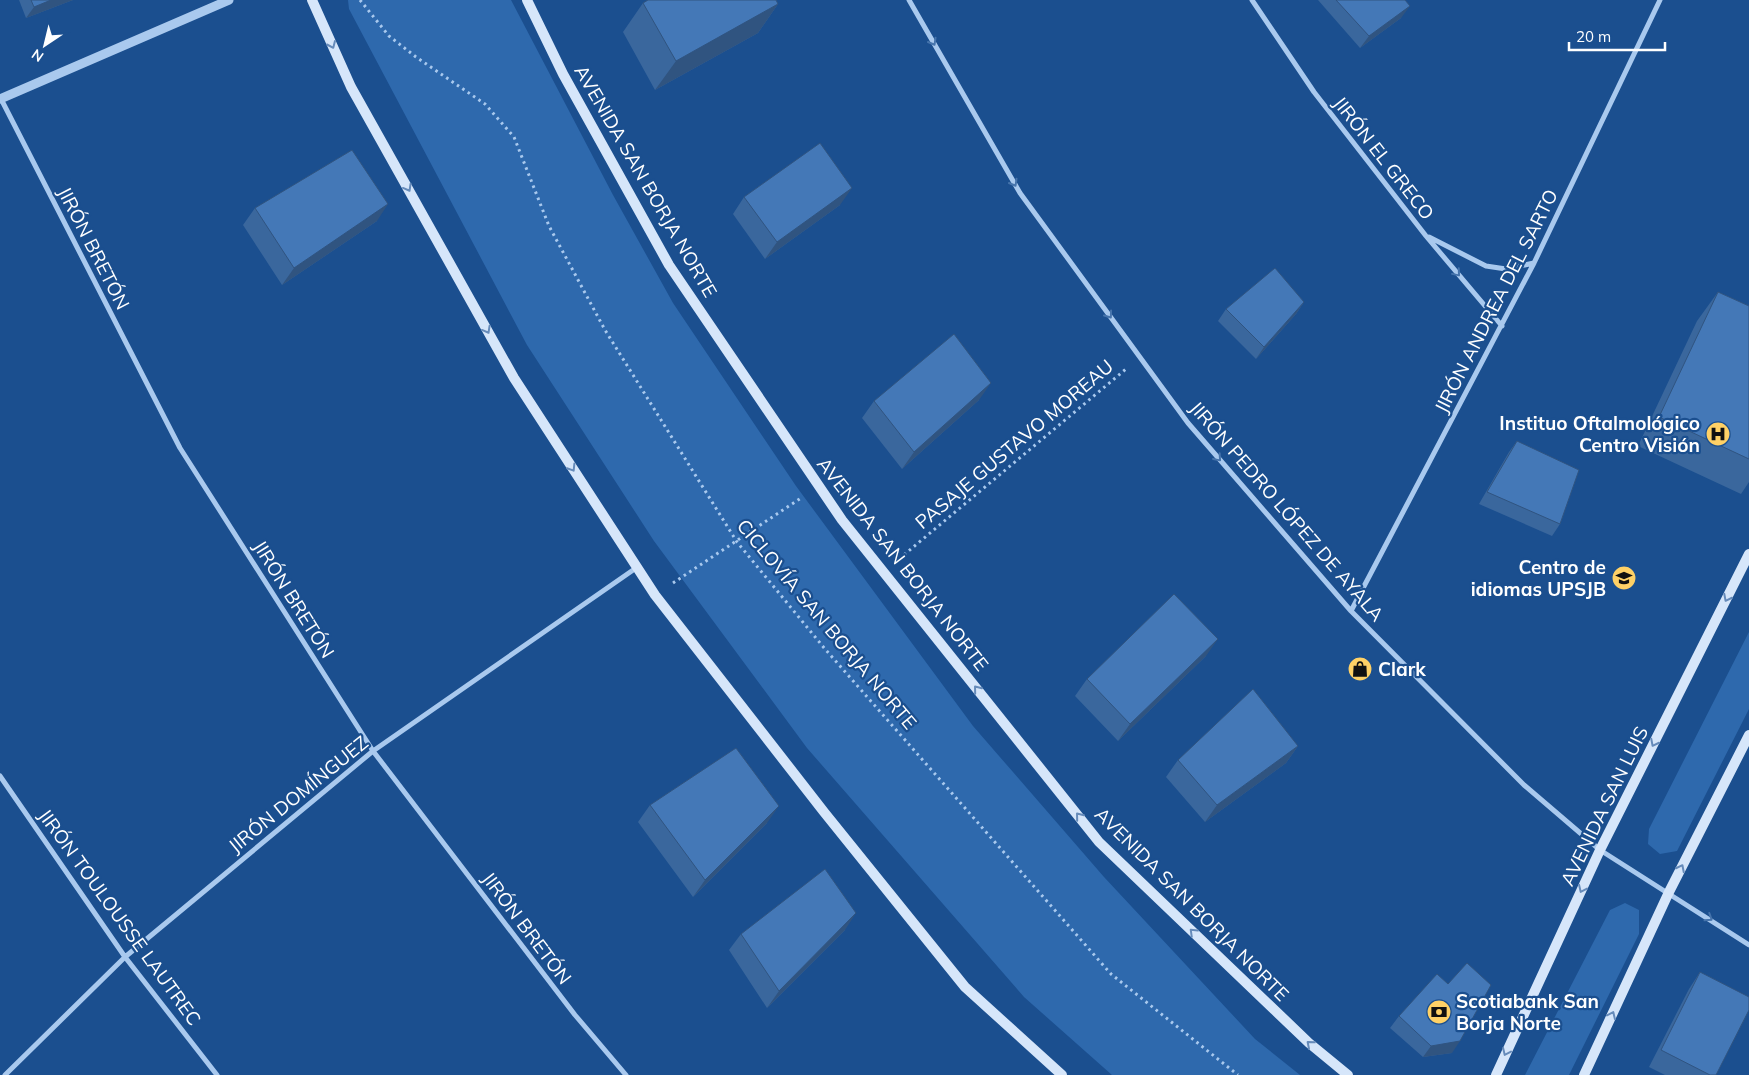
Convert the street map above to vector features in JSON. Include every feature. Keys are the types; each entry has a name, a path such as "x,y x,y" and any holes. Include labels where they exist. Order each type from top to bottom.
{"main road":[{"path":"312,0 351,87 510,370 636,568 818,805 964,987 1062,1075"},
{"name":"AVENIDA SAN BORJA NORTE","path":"527,0 564,74 669,265 818,487 1099,842 1309,1043 1348,1075"},
{"name":"AVENIDA SAN LUIS","path":"1496,1075 1600,850 1749,554"},
{"path":"1584,1075 1668,892 1749,735"}],"street":[{"path":"0,98 229,0"},
{"name":"JIRÓN PEDRO LÓPEZ DE AYALA","path":"909,0 1020,193 1188,423 1351,611 1524,786 1600,850 1749,945"},
{"name":"JIRÓN EL GRECO","path":"1252,0 1314,92 1426,236 1502,326"},
{"name":"JIRÓN ANDREA DEL SARTO","path":"1351,611 1534,263 1660,0"},
{"name":"JIRÓN BRETÓN","path":"0,98 180,448 373,751 575,1015 626,1075"},
{"path":"1426,236 1486,266 1506,269 1534,263"},
{"name":"JIRÓN DOMÍNGUEZ","path":"5,1075 125,957 373,751 636,568"},
{"name":"JIRÓN TOULOUSSE LAUTREC","path":"0,776 125,957 217,1075"}],"path":[{"name":"CICLOVÍA SAN BORJA NORTE","path":"360,0 389,36 416,57 485,104 514,138 549,226 605,330 737,542 825,649 1111,974 1238,1075"},
{"name":"PASAJE GUSTAVO MOREAU","path":"884,572 1140,357"},
{"path":"655,595 818,487"}],"shaded area":[{"path":"348,0 511,0 613,195 673,303 796,486 973,726 1104,877 1255,1039 1300,1075 1112,1075 1024,997 807,748 654,541 527,345 349,9"},
{"path":"1749,632 1749,709 1677,851 1660,854 1648,844 1649,829"},
{"path":"1625,903 1639,910 1639,934 1569,1075 1525,1075 1610,910"}],"building":[{"path":"31,0 51,0 34,7"},
{"path":"648,0 776,0 778,4 676,61 643,3"},
{"path":"1336,0 1405,0 1410,6 1369,36"},
{"path":"820,143 852,188 777,242 744,197"},
{"path":"352,150 388,204 294,268 255,208"},
{"path":"1275,268 1304,302 1264,347 1226,309"},
{"path":"1718,292 1749,306 1749,459 1659,417"},
{"path":"954,334 991,383 914,452 874,401"},
{"path":"1517,441 1579,470 1560,524 1487,492"},
{"path":"1174,594 1218,639 1130,724 1087,679"},
{"path":"1253,689 1298,746 1217,805 1178,760"},
{"path":"736,748 779,806 705,880 650,805"},
{"path":"825,869 856,913 779,991 741,934"},
{"name":"Scotiabank San Borja Norte","path":"1467,963 1491,985 1460,1041 1431,1046 1399,1016 1437,974 1448,984"},
{"path":"1700,972 1749,997 1749,1010 1716,1075 1710,1075 1661,1050"}],"place":[{"name":"Instituo Oftalmológico Centro Visión","path":"1718,434"},
{"name":"Centro de idiomas UPSJB","path":"1624,578"},
{"name":"Clark","path":"1360,669"},
{"name":"Scotiabank San Borja Norte","path":"1439,1012"}]}
